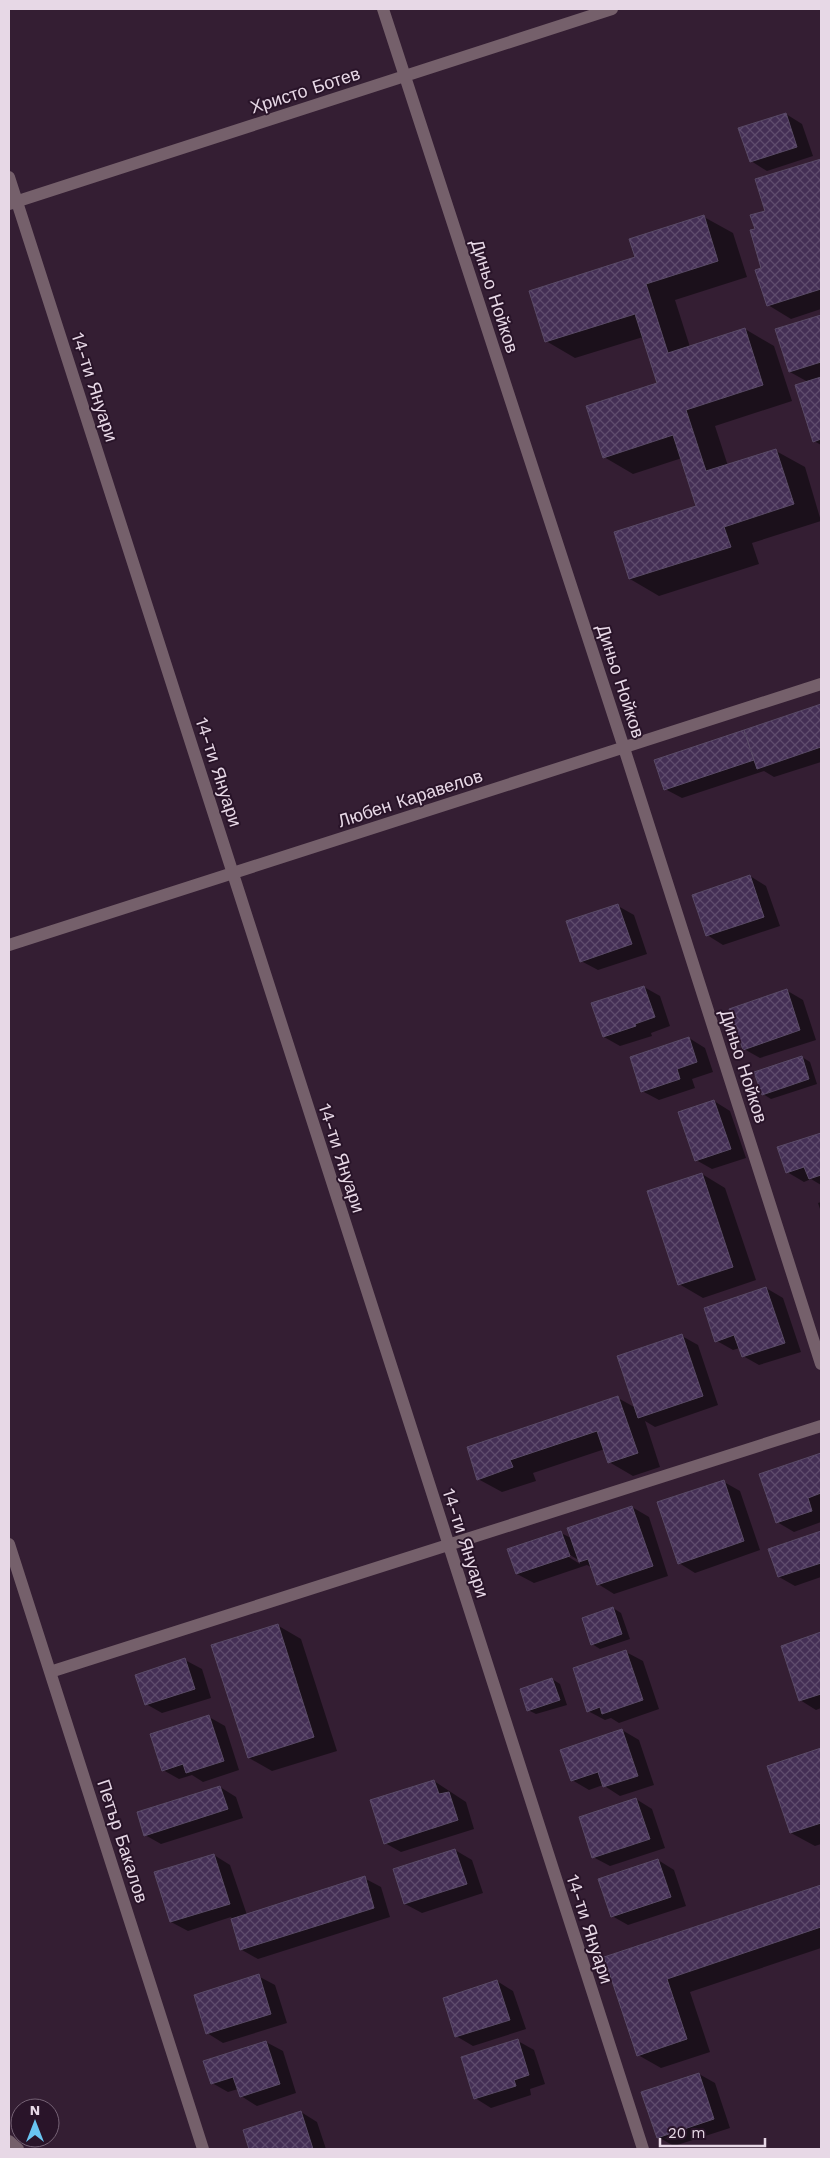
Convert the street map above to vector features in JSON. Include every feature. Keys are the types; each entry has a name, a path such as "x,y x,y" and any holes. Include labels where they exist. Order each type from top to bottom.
{"street":[{"name":"Диньо Нойков","path":"383,9 624,748 821,1364"},
{"name":"Христо Ботев","path":"13,202 612,9"},
{"name":"14-ти Януари","path":"9,177 13,202 233,873 643,2149"},
{"name":"Любен Каравелов","path":"9,945 821,684"},
{"path":"50,1672 821,1426"},
{"name":"Петър Бакалов","path":"9,1544 204,2149"},
{"path":"9,2141 18,2149"}],"building":[{"path":"786,113 797,147 750,162 738,128"},
{"path":"821,159 821,289 767,306 755,270 761,268 750,230 755,229 750,215 765,211 755,179"},
{"path":"704,215 718,261 646,284 668,353 745,328 763,385 686,410 706,471 776,449 794,504 724,527 731,547 629,579 614,532 696,506 673,435 603,458 586,406 657,383 635,314 545,342 529,291 635,257 629,239"},
{"path":"821,315 821,362 789,372 775,329"},
{"path":"821,377 821,439 813,442 795,385"},
{"path":"821,704 821,747 757,769 744,730"},
{"path":"744,730 754,760 664,790 654,760"},
{"path":"750,875 764,917 706,936 692,895"},
{"path":"618,904 632,944 580,962 566,921"},
{"path":"644,986 655,1017 635,1024 636,1026 603,1037 591,1003"},
{"path":"787,989 800,1030 743,1050 729,1009"},
{"path":"689,1037 697,1062 677,1069 680,1079 641,1092 630,1057"},
{"path":"802,1056 809,1079 762,1095 754,1072"},
{"path":"714,1100 731,1149 695,1161 678,1112"},
{"path":"821,1133 821,1175 809,1179 804,1167 786,1173 777,1147"},
{"path":"702,1173 733,1267 678,1285 647,1191"},
{"path":"766,1287 785,1343 742,1357 734,1335 715,1342 704,1308"},
{"path":"682,1334 703,1396 638,1418 617,1356"},
{"path":"618,1396 638,1453 608,1463 597,1431 510,1460 513,1467 477,1480 467,1447"},
{"path":"821,1453 821,1493 808,1498 812,1511 776,1523 759,1474"},
{"path":"724,1480 744,1541 678,1564 657,1502"},
{"path":"632,1506 653,1566 597,1585 588,1559 579,1562 567,1528"},
{"path":"561,1531 570,1556 516,1574 507,1549"},
{"path":"821,1531 821,1563 778,1577 768,1549"},
{"path":"613,1607 622,1634 591,1645 582,1618"},
{"path":"278,1624 314,1737 248,1758 211,1645"},
{"path":"821,1632 821,1694 799,1701 781,1646"},
{"path":"626,1650 643,1700 602,1714 600,1707 587,1712 573,1668"},
{"path":"185,1658 195,1689 145,1705 135,1675"},
{"path":"552,1678 560,1700 527,1711 520,1689"},
{"path":"209,1715 224,1761 186,1773 183,1764 162,1771 150,1734"},
{"path":"622,1729 638,1776 603,1787 598,1772 571,1781 560,1750"},
{"path":"821,1748 821,1823 790,1833 767,1766"},
{"path":"434,1780 439,1794 449,1792 458,1820 384,1844 370,1800"},
{"path":"220,1786 228,1809 144,1836 137,1812"},
{"path":"636,1798 650,1839 592,1858 579,1817"},
{"path":"455,1849 467,1884 404,1904 393,1869"},
{"path":"214,1854 230,1904 170,1922 154,1872"},
{"path":"658,1859 671,1897 611,1917 598,1879"},
{"path":"365,1876 374,1908 240,1950 231,1919"},
{"path":"821,1885 821,1927 667,1979 687,2039 637,2056 604,1957"},
{"path":"259,1974 271,2014 206,2034 194,1995"},
{"path":"497,1980 510,2020 455,2037 443,1998"},
{"path":"518,2039 529,2075 514,2080 516,2086 474,2099 461,2057"},
{"path":"266,2041 280,2084 240,2097 233,2077 211,2084 203,2061"},
{"path":"699,2073 714,2119 657,2138 641,2092"},
{"path":"301,2111 313,2149 249,2149 243,2130"}]}
